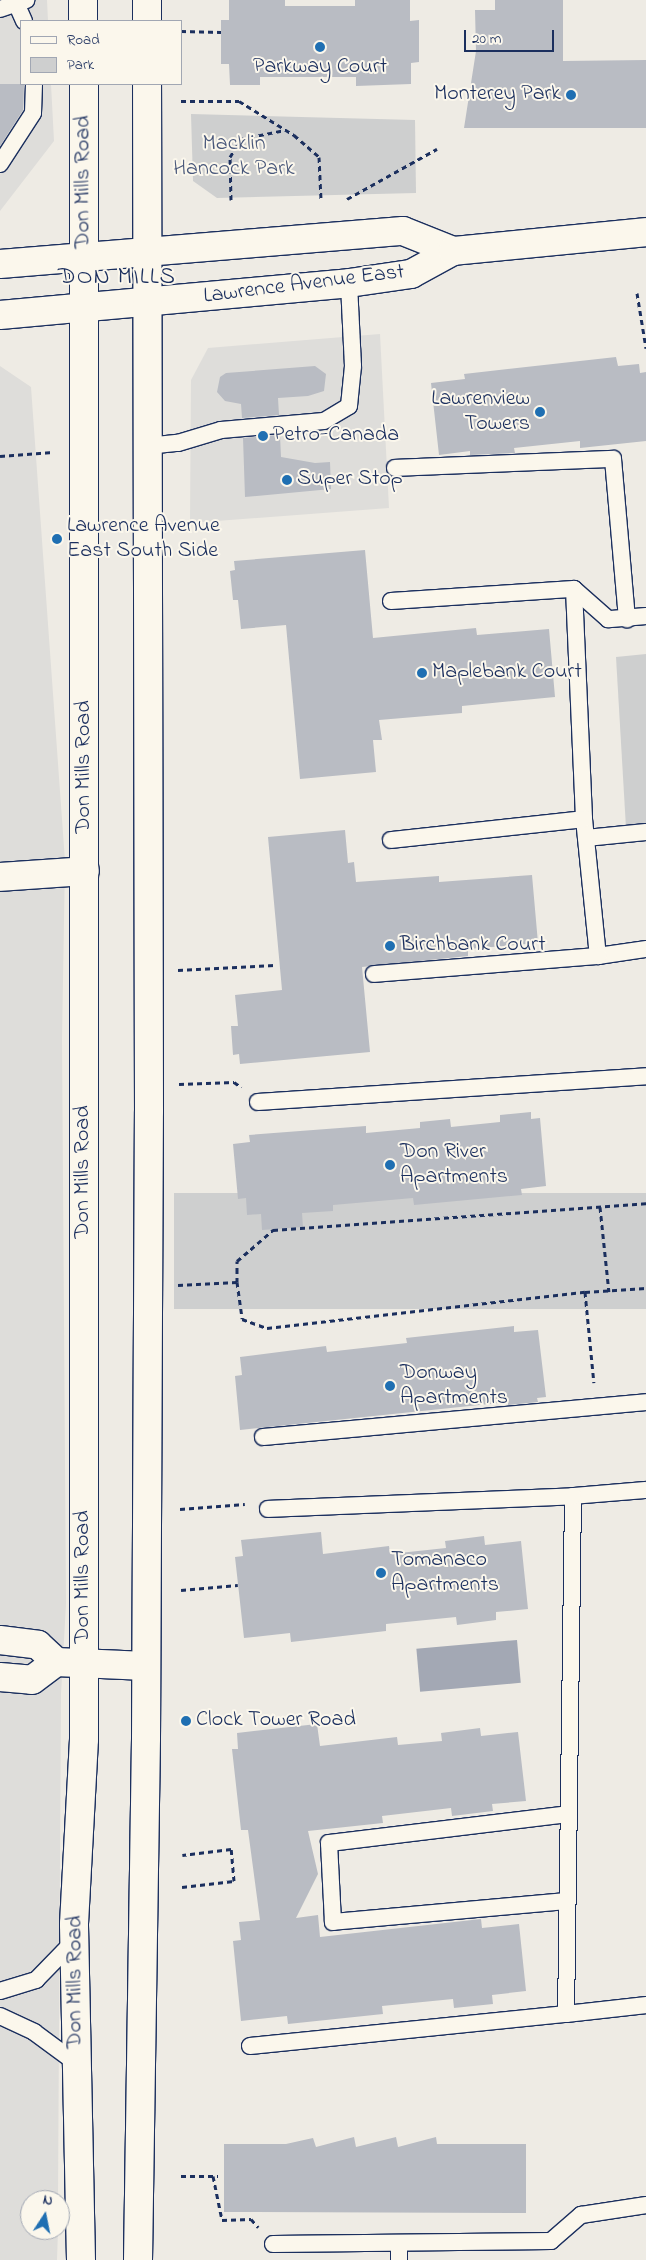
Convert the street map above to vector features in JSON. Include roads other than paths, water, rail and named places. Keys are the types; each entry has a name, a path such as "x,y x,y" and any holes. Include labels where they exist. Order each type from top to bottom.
{"main road":[{"path":"83,0 83,20"},
{"path":"147,0 147,20"},
{"name":"Don Mills Road","path":"81,2260 75,1940 84,1739 85,871 82,307 84,85"},
{"path":"138,2260 146,1666 149,1111 148,85"},
{"name":"Lawrence Avenue East","path":"0,264 402,231 453,251"},
{"name":"Lawrence Avenue East","path":"0,315 349,283 411,274 453,251 646,232"},
{"path":"0,877 85,871"},
{"path":"0,1640 38,1645 56,1662 146,1666"},
{"path":"0,1677 32,1680 56,1662"}],"lane":[{"path":"0,9 21,2 24,20"},
{"path":"0,164 33,113 34,85"},
{"path":"147,446 178,443 221,430 324,421 349,406 353,366 349,283"},
{"path":"395,468 614,459 627,619"},
{"path":"574,589 584,819 598,956"},
{"path":"391,601 574,589 608,619 646,616"},
{"path":"391,840 584,819"},
{"path":"586,838 646,832"},
{"path":"374,974 598,956 646,949"},
{"path":"258,1102 646,1076"},
{"path":"263,1437 646,1402"},
{"path":"268,1509 572,1496 646,1490"},
{"path":"566,2014 572,1496"},
{"path":"567,1901 333,1922 329,1843 568,1814"},
{"path":"0,1991 36,1980 75,1940"},
{"path":"250,2046 646,2005"},
{"path":"0,2016 34,2032 76,2063"},
{"path":"273,2244 550,2242 581,2215 646,2205"},
{"path":"399,2243 399,2260"}],"place":[{"name":"Parkway Court","path":"320,47"},
{"name":"Monterey Park","path":"571,95"},
{"name":"Lawrenview Towers","path":"540,412"},
{"name":"Petro-Canada","path":"263,436"},
{"name":"Super Stop","path":"287,480"},
{"name":"Lawrence Avenue East South Side","path":"57,539"},
{"name":"Maplebank Court","path":"422,673"},
{"name":"Birchbank Court","path":"390,946"},
{"name":"Don River Apartments","path":"390,1165"},
{"name":"Donway Apartments","path":"390,1386"},
{"name":"Tomanaco Apartments","path":"381,1573"},
{"name":"Clock Tower Road","path":"186,1721"}],"district":[{"name":"DON MILLS","path":"117,278"}],"park label":[{"name":"Macklin Hancock Park","path":"234,156"}]}
